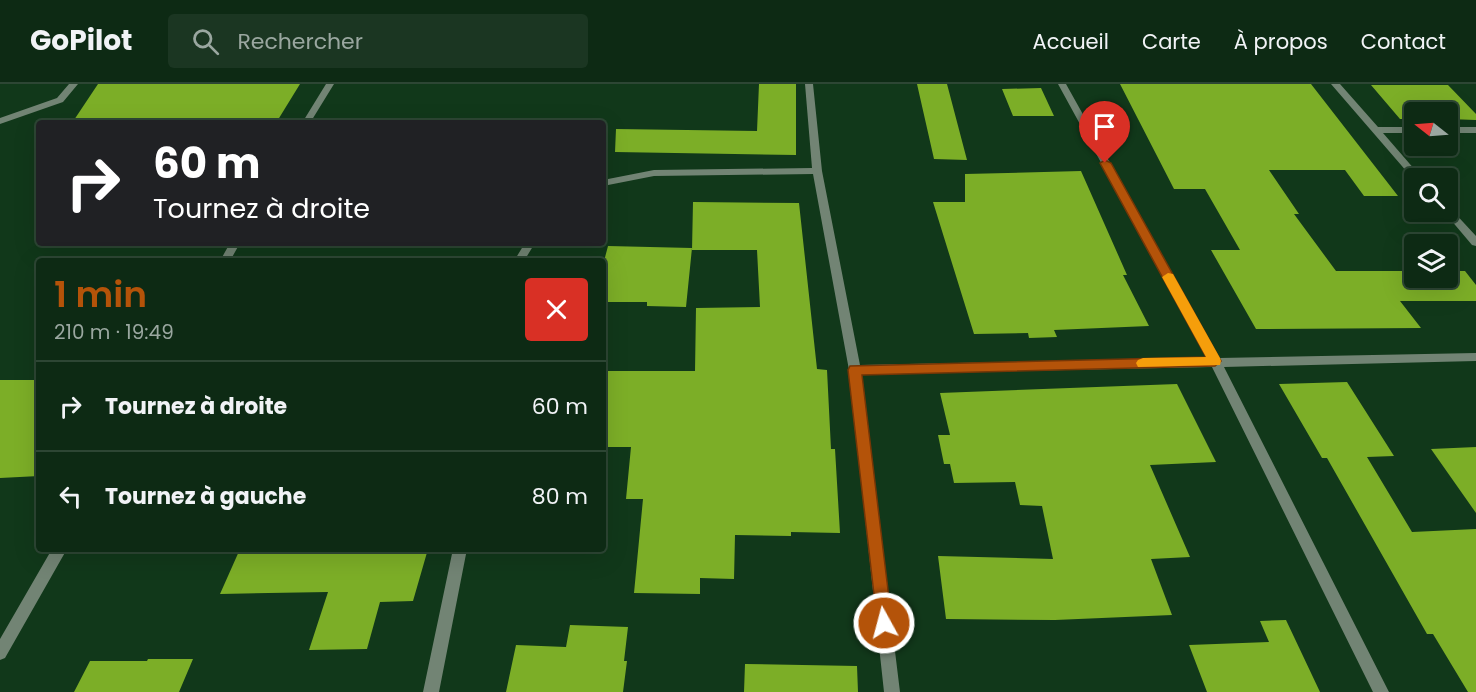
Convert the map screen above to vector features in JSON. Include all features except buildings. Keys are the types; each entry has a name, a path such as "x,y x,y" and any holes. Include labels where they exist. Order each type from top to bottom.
{"street":[{"path":"0,121 60,100 74,84"},
{"path":"308,120 330,84"},
{"path":"809,84 817,171 855,370 892,692"},
{"path":"1062,84 1215,361 1381,692"},
{"path":"1335,84 1409,168"},
{"path":"1375,130 1404,130"},
{"path":"1458,130 1476,130"},
{"path":"606,182 654,173 817,171"},
{"path":"1458,222 1476,243"},
{"path":"855,370 1476,357"},
{"path":"0,653 58,552"},
{"path":"431,692 459,552"}],"slow traffic":[{"path":"1143,363 1215,361 1168,277"}],"route":[{"path":"884,623 855,370 1215,361 1105,163"}]}
